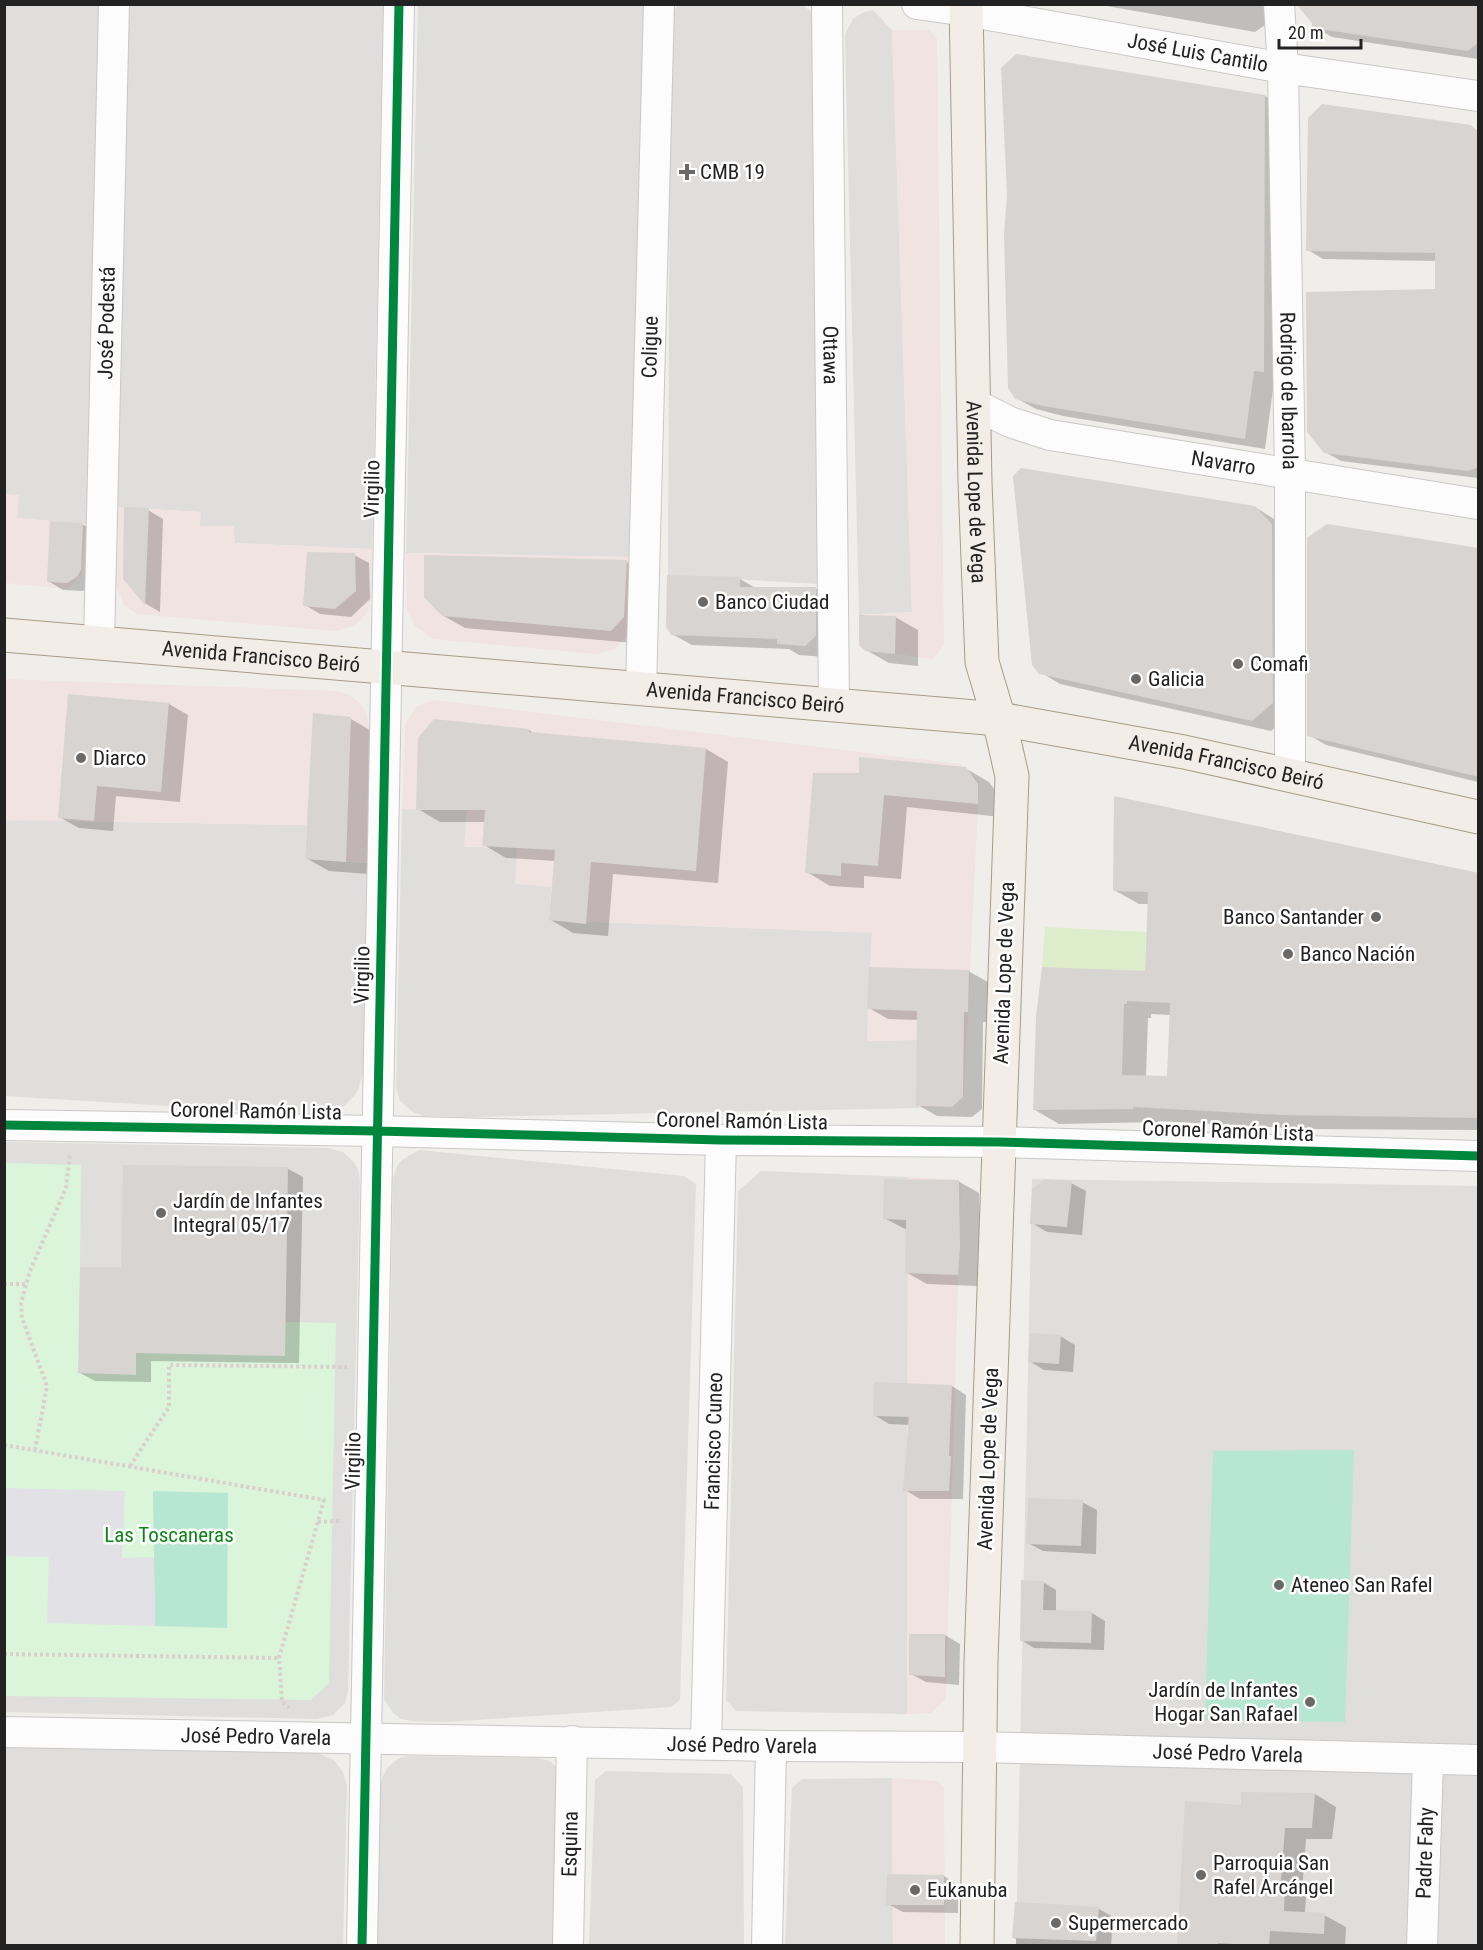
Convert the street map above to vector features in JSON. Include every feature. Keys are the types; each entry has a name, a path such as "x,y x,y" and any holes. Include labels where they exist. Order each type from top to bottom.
{"main road":[{"name":"Avenida Lope de Vega","path":"966,8 975,482 982,662 999,719 1012,776 979,1747 977,1946"},
{"name":"Avenida Francisco Beiró","path":"4,635 999,719 1173,750 1479,817"}],"street":[{"name":"José Podestá","path":"99,643 114,4"},
{"name":"Virgilio","path":"362,1946 399,4"},
{"name":"Coligue","path":"640,689 659,4"},
{"name":"Ottawa","path":"827,4 834,706"},
{"name":"José Luis Cantilo","path":"917,4 966,8 1283,68 1479,96"},
{"name":"Rodrigo de Ibarrola","path":"1279,4 1283,68 1290,474 1290,776"},
{"name":"Navarro","path":"974,404 1010,422 1050,435 1479,504"},
{"name":"Coronel Ramón Lista","path":"4,1125 377,1131 721,1140 999,1142 1479,1156"},
{"name":"Francisco Cuneo","path":"706,1743 721,1140"},
{"name":"José Pedro Varela","path":"4,1732 706,1743 771,1746 979,1747 1479,1761"},
{"name":"Esquina","path":"567,1946 572,1741"},
{"path":"767,1946 771,1746"},
{"name":"Padre Fahy","path":"1422,1946 1428,1760"}],"path":[{"path":"35,1450 47,1386 22,1317 21,1304 30,1271 66,1188 69,1176 71,1126"},
{"path":"4,1284 26,1284"},
{"path":"130,1466 168,1407 169,1365 373,1367"},
{"path":"4,1445 324,1500 279,1658 282,1702 291,1710"},
{"path":"4,1654 279,1658"}],"shaded area":[{"path":"5,5 102,5 86,524 17,518 18,496 5,494"},
{"path":"127,5 383,5 372,549 235,543 200,526 200,512 117,507"},
{"path":"418,5 643,6 645,15 633,557 406,553"},
{"path":"679,5 802,5 815,14 818,584 668,575 670,21"},
{"path":"873,10 892,30 912,612 859,615 845,36 853,19"},
{"path":"892,30 930,30 937,39 944,645 933,659 864,650 860,646 859,615 912,612"},
{"path":"4,494 19,495 17,518 86,524 81,575 68,589 5,583"},
{"path":"117,507 201,512 200,526 234,526 235,543 372,549 369,609 354,626 336,631 137,614 124,605 116,585"},
{"path":"406,553 633,557 629,634 615,649 596,654 433,639 415,626 407,611"},
{"path":"5,679 336,691 350,695 366,712 369,727 367,863 305,859 306,825 5,820"},
{"path":"434,700 960,764 975,777 979,785 964,1095 951,1107 919,1108 917,1040 867,1041 872,933 549,920 551,887 515,884 517,848 464,847 467,810 402,809 405,724 416,707"},
{"path":"402,809 467,810 517,848 552,887 549,920 872,933 867,1041 917,1040 919,1108 467,1117 424,1116 413,1112 400,1101 396,1088"},
{"path":"4,820 307,825 305,859 367,863 363,1072 354,1096 343,1107 320,1115 5,1096"},
{"name":"Las Toscaneras","path":"5,1142 329,1148 343,1152 354,1162 360,1180 348,1691 345,1703 333,1715 317,1719 5,1712"},
{"path":"419,1150 684,1176 696,1184 680,1700 671,1707 446,1722 401,1719 393,1713 384,1699 393,1179 397,1166 402,1160"},
{"path":"761,1171 908,1177 907,1714 736,1711 726,1700 738,1191"},
{"path":"908,1177 956,1179 961,1182 946,1699 931,1713 907,1714"},
{"path":"1032,1179 1478,1186 1478,1945 1016,1946"},
{"path":"5,1488 125,1491 122,1558 154,1557 155,1626 47,1623 49,1557 5,1556"},
{"path":"5,1748 317,1753 334,1760 343,1772 347,1786 343,1945 5,1945"},
{"path":"408,1756 538,1758 550,1761 556,1767 560,1774 558,1945 377,1946 380,1786 388,1767 399,1758"},
{"path":"606,1771 731,1774 743,1787 744,1945 589,1945 595,1780"},
{"path":"892,1778 893,1945 785,1946 792,1788 802,1779"},
{"path":"892,1778 938,1781 944,1788 945,1945 893,1945"}],"green space":[{"path":"1045,927 1146,932 1145,972 1042,967"},
{"name":"Las Toscaneras","path":"5,1163 81,1165 79,1373 136,1375 136,1353 285,1322 336,1323 329,1683 311,1700 5,1696"},
{"name":"Ateneo San Rafel","path":"1354,1450 1345,1722 1205,1720 1213,1451"},
{"path":"153,1491 228,1493 227,1628 155,1626"}],"building":[{"path":"1296,4 1479,4 1479,42 1468,51 1312,28 1312,23"},
{"path":"1016,54 1265,95 1264,372 1254,371 1245,439 1043,406 1015,399 1008,388 1004,235 1007,195 1001,68"},
{"path":"1322,104 1471,125 1479,133 1479,467 1468,471 1324,453 1307,432 1306,292 1435,289 1435,253 1306,251 1308,118"},
{"path":"1021,468 1255,506 1272,524 1273,703 1252,721 1039,674 1032,665 1013,476"},
{"path":"124,507 149,508 145,605 123,579"},
{"path":"50,521 83,523 81,570 77,577 67,583 47,582"},
{"path":"1327,524 1479,548 1479,777 1307,736 1307,538"},
{"path":"307,552 355,553 356,591 335,609 303,606"},
{"path":"424,555 627,560 624,617 611,631 442,616 424,597"},
{"path":"667,575 740,577 740,587 816,587 816,636 805,646 777,644 777,639 671,635 666,627"},
{"path":"859,615 896,616 895,654 865,651 859,645"},
{"path":"68,694 169,703 161,792 97,786 94,821 58,818"},
{"path":"313,713 351,717 346,862 305,859"},
{"path":"434,719 529,729 529,732 706,748 696,871 591,862 586,924 549,920 555,850 482,846 485,810 416,810 418,738"},
{"path":"859,757 966,767 978,784 978,804 884,795 878,866 841,863 841,876 805,873 813,773 859,773"},
{"path":"1114,796 1479,873 1479,1118 1282,1115 1133,1107 1133,1109 1033,1110 1036,1016 1042,967 1145,971 1148,892 1113,891","holes":["1127,1001 1170,1003 1167,1076 1122,1075 1124,1004 1127,1004"]},
{"path":"869,967 969,970 968,1012 964,1012 963,1097 952,1107 916,1106 917,1011 867,1009"},
{"path":"123,1165 288,1167 285,1356 136,1353 136,1375 78,1373 80,1267 121,1267"},
{"path":"884,1179 959,1180 958,1275 905,1273 906,1220 883,1219"},
{"path":"1045,1179 1072,1181 1067,1227 1030,1224 1032,1189"},
{"path":"1030,1333 1061,1335 1059,1364 1028,1362"},
{"path":"874,1382 952,1385 949,1491 903,1491 909,1417 873,1416"},
{"path":"1028,1498 1083,1500 1081,1546 1026,1544"},
{"path":"1021,1580 1044,1581 1043,1610 1092,1611 1091,1643 1020,1641"},
{"path":"909,1634 945,1634 945,1677 909,1675"},
{"path":"1241,1792 1315,1793 1312,1828 1285,1828 1281,1881 1285,1882 1284,1911 1325,1913 1324,1934 1270,1931 1269,1946 1218,1943 1218,1946 1177,1946 1185,1801 1241,1805"},
{"name":"Eukanuba","path":"887,1874 944,1875 944,1905 886,1905"},
{"name":"Supermercado","path":"1015,1902 1099,1907 1096,1941 1012,1938"}],"cycle path":[{"path":"362,1946 399,4"},
{"path":"4,1125 377,1131 721,1140 999,1142 1478,1156"}],"place":[{"name":"CMB 19","path":"687,172"},
{"name":"Banco Ciudad","path":"703,602"},
{"name":"Comafi","path":"1238,664"},
{"name":"Galicia","path":"1136,679"},
{"name":"Diarco","path":"81,758"},
{"name":"Banco Santander","path":"1376,917"},
{"name":"Banco Nación","path":"1288,954"},
{"name":"Jardín de Infantes Integral 05/17","path":"161,1213"},
{"name":"Ateneo San Rafel","path":"1279,1585"},
{"name":"Jardín de Infantes Hogar San Rafael","path":"1310,1702"},
{"name":"Parroquia San Rafel Arcángel","path":"1201,1875"},
{"name":"Eukanuba","path":"915,1890"},
{"name":"Supermercado","path":"1056,1923"}]}
